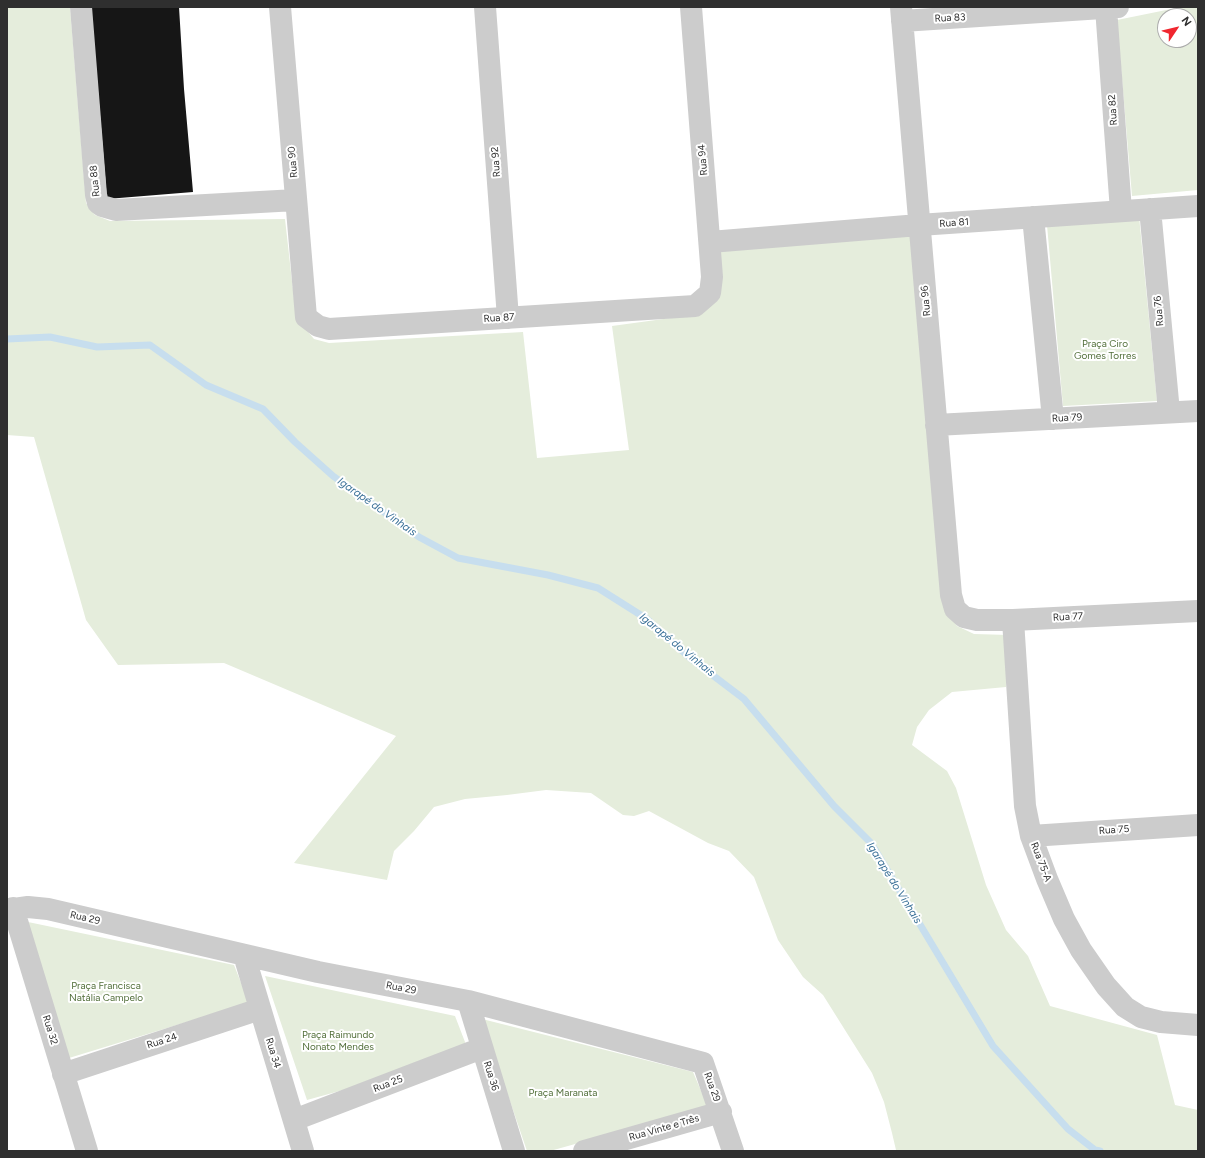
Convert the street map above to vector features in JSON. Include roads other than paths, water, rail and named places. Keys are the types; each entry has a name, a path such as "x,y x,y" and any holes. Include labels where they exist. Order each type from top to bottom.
{"street":[{"name":"Rua 88","path":"81,7 96,195 98,203 102,206 116,210 296,200"},
{"name":"Rua 90","path":"280,7 306,317"},
{"name":"Rua 92","path":"485,7 508,318"},
{"name":"Rua 94","path":"691,7 712,277 710,293 695,306"},
{"name":"Rua 83","path":"901,14 1112,8"},
{"name":"Rua 82","path":"1112,8 1121,211"},
{"name":"Rua 96","path":"901,14 951,595"},
{"name":"Rua 81","path":"710,242 919,225 1198,206"},
{"name":"Rua 76","path":"1150,209 1169,412"},
{"path":"1033,217 1053,419"},
{"name":"Rua 87","path":"306,317 318,326 330,329 695,306"},
{"name":"Rua 79","path":"936,425 1198,411"},
{"name":"Rua 77","path":"951,595 955,609 964,617 976,620 1013,620 1198,611"},
{"name":"Rua 75-A","path":"1013,620 1025,806 1031,836 1064,919 1082,950 1106,986 1124,1007 1142,1017 1161,1022 1198,1025"},
{"name":"Rua 75","path":"1031,836 1198,824"},
{"name":"Rua 29","path":"10,909 28,907 48,909 318,972 468,1001 703,1063 721,1112 733,1151"},
{"name":"Rua 32","path":"10,909 87,1151"},
{"name":"Rua 34","path":"244,955 303,1151"},
{"name":"Rua 36","path":"468,1001 514,1151"},
{"name":"Rua 24","path":"63,1074 260,1009"},
{"name":"Rua 25","path":"294,1120 482,1048"},
{"name":"Rua Vinte e Três","path":"584,1151 721,1112"}],"waterway":[{"name":"Igarapé do Vinhais","path":"7,339 50,337 97,347 150,345 206,385 263,409 295,442 333,476 419,537 458,558 548,575 598,588 647,619 690,658 744,699 834,806 871,843 993,1046 1068,1129 1095,1150 1100,1151"}],"park label":[{"name":"Praça Ciro Gomes Torres","path":"1105,350"},
{"name":"Praça Francisca Natália Campelo","path":"106,992"},
{"name":"Praça Raimundo Nonato Mendes","path":"338,1040"},
{"name":"Praça Maranata","path":"563,1093"}]}
